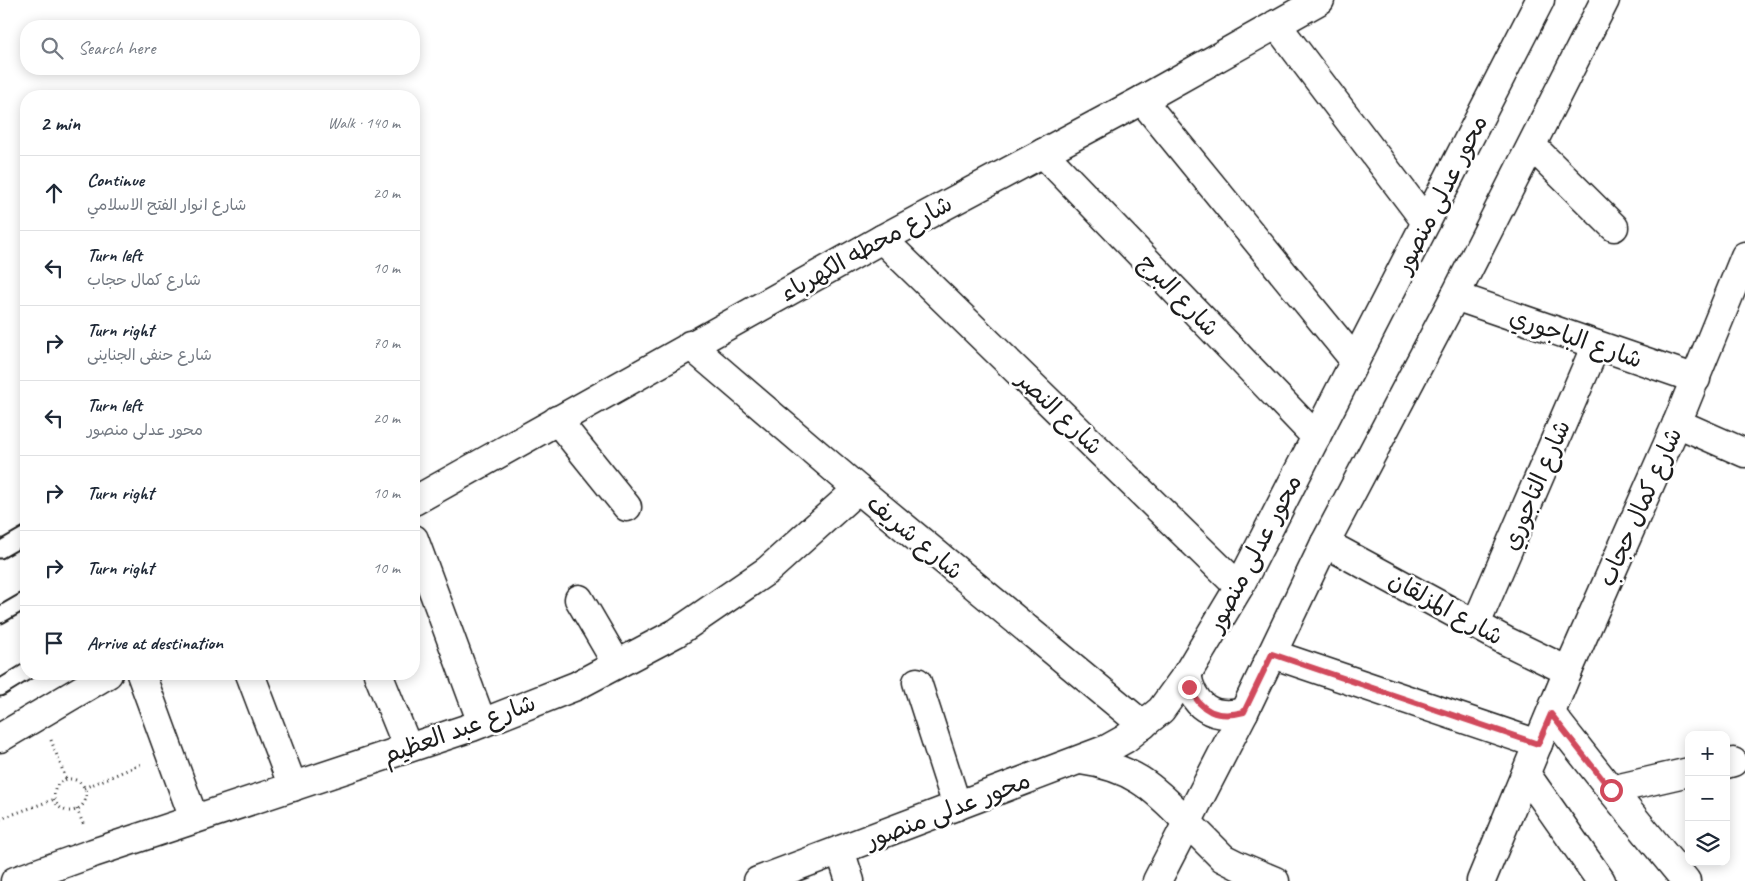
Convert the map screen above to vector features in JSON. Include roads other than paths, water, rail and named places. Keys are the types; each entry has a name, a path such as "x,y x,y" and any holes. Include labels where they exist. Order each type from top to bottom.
{"street":[{"name":"شارع محطه الكهرباء","path":"420,498 690,345 882,239 1142,100 1320,0"},
{"name":"محور عدلى منصور","path":"758,881 1080,760 1125,740 1161,710 1186,674 1239,587 1540,0"},
{"path":"1157,881 1211,779 1324,543 1456,296 1605,0"},
{"path":"1276,24 1426,222"},
{"path":"1142,100 1355,361"},
{"path":"1532,146 1614,227"},
{"name":"شارع البرج","path":"1043,153 1316,437"},
{"name":"شارع النصر","path":"882,239 1239,587"},
{"name":"شارع كمال حجاب","path":"1481,881 1568,670 1696,379 1745,256"},
{"name":"شارع الباجوري","path":"1456,296 1696,379"},
{"name":"شارع شريف","path":"690,345 858,489 1144,726"},
{"name":"شارع التاجوري","path":"1476,624 1596,345"},
{"path":"558,420 627,507"},
{"path":"1677,423 1745,453"},
{"name":"شارع عبد العظيم","path":"15,881 482,723 576,686 676,633 768,570 858,489"},
{"name":"شارع المزلقان","path":"1324,543 1536,657 1568,670"},
{"path":"420,555 482,723"},
{"path":"579,599 617,664"},
{"path":"1272,654 1532,759 1601,881"},
{"path":"1186,674 1189,687 1195,699 1205,709 1217,714 1231,715 1244,712"},
{"path":"0,738 98,680"},
{"path":"142,680 194,819"},
{"path":"252,680 292,787"},
{"path":"380,680 408,748"},
{"path":"917,682 957,806"},
{"path":"1551,714 1686,881"},
{"path":"1080,760 1117,768 1134,776 1165,798 1223,858 1275,881"},
{"path":"1611,790 1685,773"},
{"path":"840,850 850,881"}],"lane":[{"path":"0,550 20,538"},
{"path":"0,615 20,603"},
{"path":"0,688 20,676"}]}
